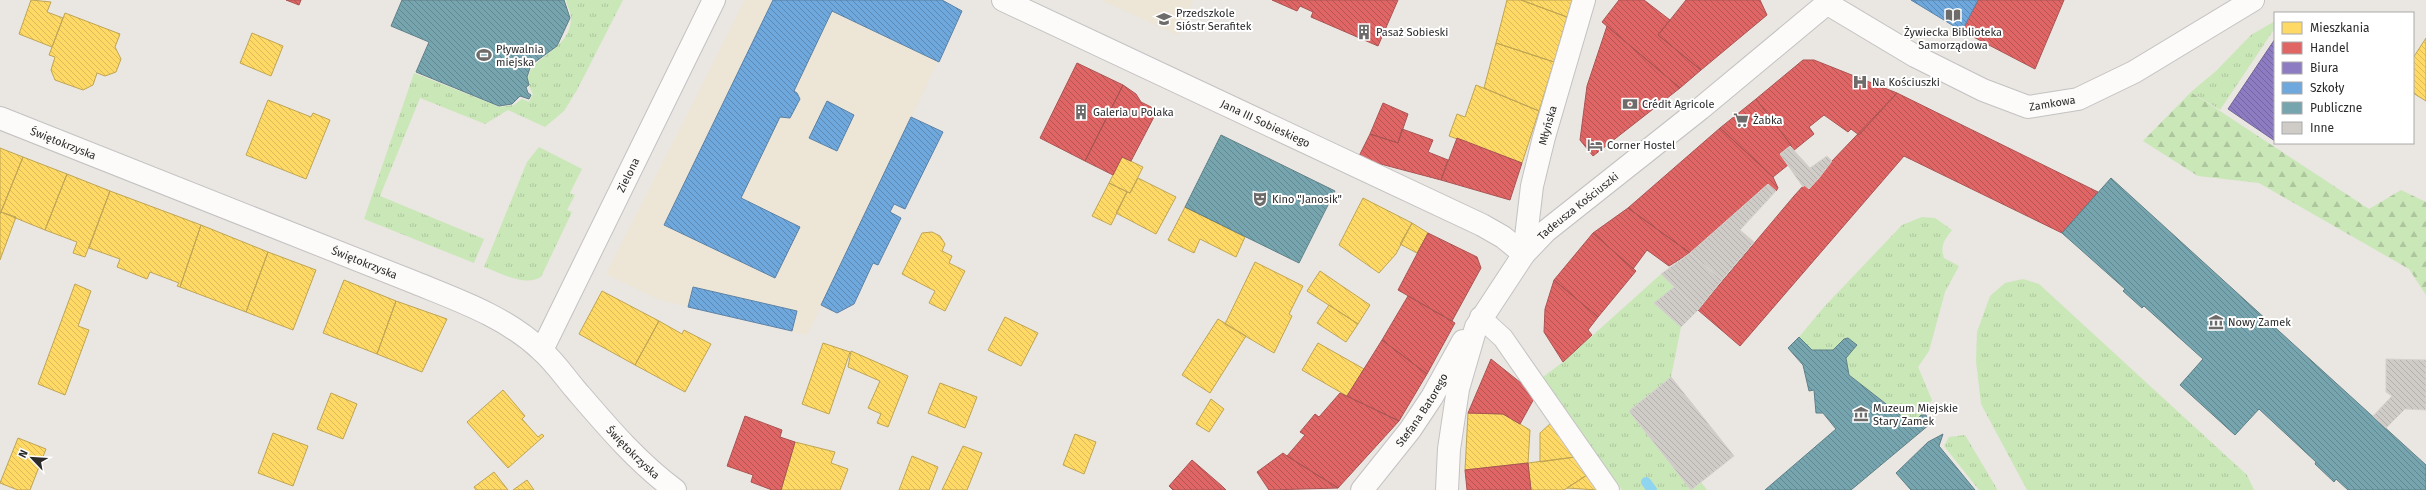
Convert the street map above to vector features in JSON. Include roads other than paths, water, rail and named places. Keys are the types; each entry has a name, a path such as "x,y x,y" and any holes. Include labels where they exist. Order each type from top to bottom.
{"street":[{"name":"Zielona","path":"542,350 714,0"},
{"name":"Jana III Sobieskiego","path":"1003,0 1447,208 1497,234 1524,254"},
{"name":"Młyńska","path":"1524,254 1532,186 1544,137 1584,0"},
{"name":"Zamkowa","path":"1829,2 1916,56 1983,90 2028,107 2078,99 2134,72 2253,0"},
{"name":"Tadeusza Kościuszki","path":"1447,490 1449,449 1458,389 1478,322 1524,254 1546,231 1700,109 1829,2"},
{"name":"Świętokrzyska","path":"0,118 464,303 511,326 542,350 628,450 652,474 675,490"},
{"name":"Stefana Batorego","path":"1362,490 1410,430 1432,397 1460,346 1478,322"}],"lane":[{"path":"1478,322 1504,338 1609,490"}],"waterway":[{"path":"1646,482 1652,490"}],"place":[{"name":"Żywiecka Biblioteka Samorządowa","path":"1953,15"},
{"name":"Przedszkole Sióstr Serafitek","path":"1164,19"},
{"name":"Pasaż Sobieski","path":"1364,32"},
{"name":"Pływalnia miejska","path":"484,55"},
{"name":"Na Kościuszki","path":"1860,82"},
{"name":"Crédit Agricole","path":"1630,104"},
{"name":"Galeria u Polaka","path":"1081,112"},
{"name":"Żabka","path":"1741,120"},
{"name":"Corner Hostel","path":"1595,145"},
{"name":"Kino \"Janosik\"","path":"1260,199"},
{"name":"Nowy Zamek","path":"2216,322"},
{"name":"Muzeum Miejskie Stary Zamek","path":"1861,414"}]}
